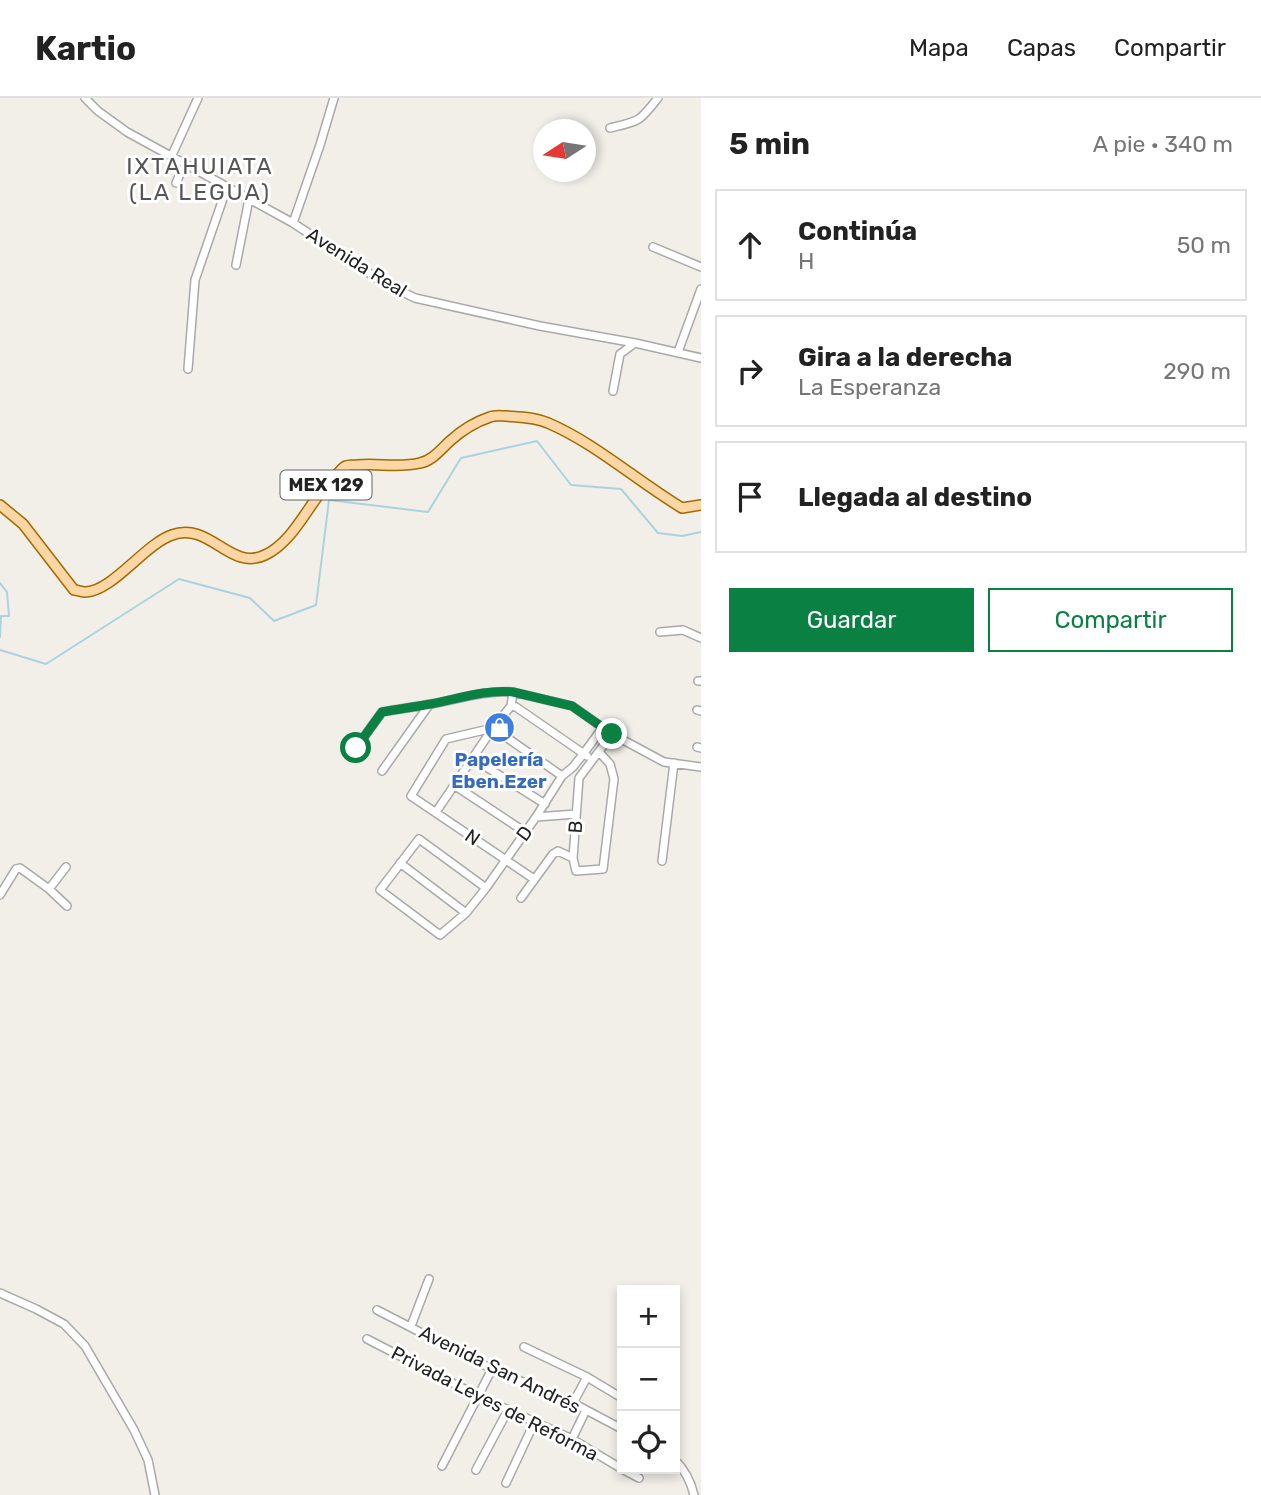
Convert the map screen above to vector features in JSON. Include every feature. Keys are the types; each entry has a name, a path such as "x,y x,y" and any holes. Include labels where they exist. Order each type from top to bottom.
{"main road":[{"name":"MEX 129","path":"0,505 23,524 74,590 86,592 114,579 159,540 188,531 202,535 234,555 246,559 263,557 290,535 331,478 346,466 422,463 466,428 492,416 523,417 546,422 592,448 682,508 701,505"}],"street":[{"name":"Avenida Real","path":"85,98 127,132 293,223 384,283 415,298 701,358"},
{"path":"172,155 198,98"},
{"path":"293,223 334,98"},
{"path":"610,128 637,122 658,98"},
{"path":"176,183 185,163"},
{"path":"188,369 195,280 227,187"},
{"path":"236,265 249,199"},
{"path":"653,247 701,267"},
{"path":"678,352 701,289"},
{"path":"613,391 620,354 635,343"},
{"path":"660,632 683,630 701,638"},
{"path":"356,748 382,712 503,691 572,706 612,734 664,762 701,767"},
{"path":"436,812 511,706 513,692"},
{"path":"382,771 429,705"},
{"path":"511,706 593,761 612,734"},
{"name":"D","path":"400,863 380,890 440,935 466,913 486,888 562,776 584,753 603,727"},
{"path":"493,728 562,776"},
{"name":"N","path":"493,728 446,738 411,796 534,879"},
{"name":"B","path":"593,761 579,778 573,858 576,871 603,869 614,779 610,764 600,753"},
{"path":"472,758 545,804"},
{"path":"662,860 674,763"},
{"path":"454,785 525,832"},
{"path":"536,817 576,814"},
{"path":"466,913 400,863 419,839 486,888"},
{"path":"521,898 553,854 558,851 573,858"},
{"path":"50,889 66,867"},
{"path":"0,895 16,869 20,868 50,889 67,906"},
{"path":"411,1326 429,1279"},
{"path":"0,1293 64,1324 85,1346 134,1430 148,1460 155,1495"},
{"name":"Avenida San Andrés","path":"377,1310 617,1426"},
{"name":"Privada Leyes de Reforma","path":"367,1339 478,1396 572,1439 617,1466"},
{"path":"524,1347 617,1393"},
{"path":"442,1466 492,1368"},
{"path":"573,1403 587,1377"},
{"path":"476,1470 508,1410"},
{"path":"572,1439 586,1410"},
{"path":"506,1483 536,1421"},
{"path":"680,1465 694,1495"},
{"name":"Privada Leyes de Reforma","path":"631,1474 639,1478"}],"waterway":[{"path":"0,650 46,664 179,579 250,598 274,621 316,605 329,500 428,512 461,458 537,441 571,485 621,489 658,533 682,536 701,532"},
{"path":"0,583 7,592 9,616 1,616 0,637"}],"place":[{"name":"Papelería Eben.Ezer","path":"499,728"}],"district":[{"name":"IXTAHUIATA (LA LEGUA)","path":"200,179"}],"route":[{"path":"356,748 382,712 503,691 572,706 612,734"}]}
